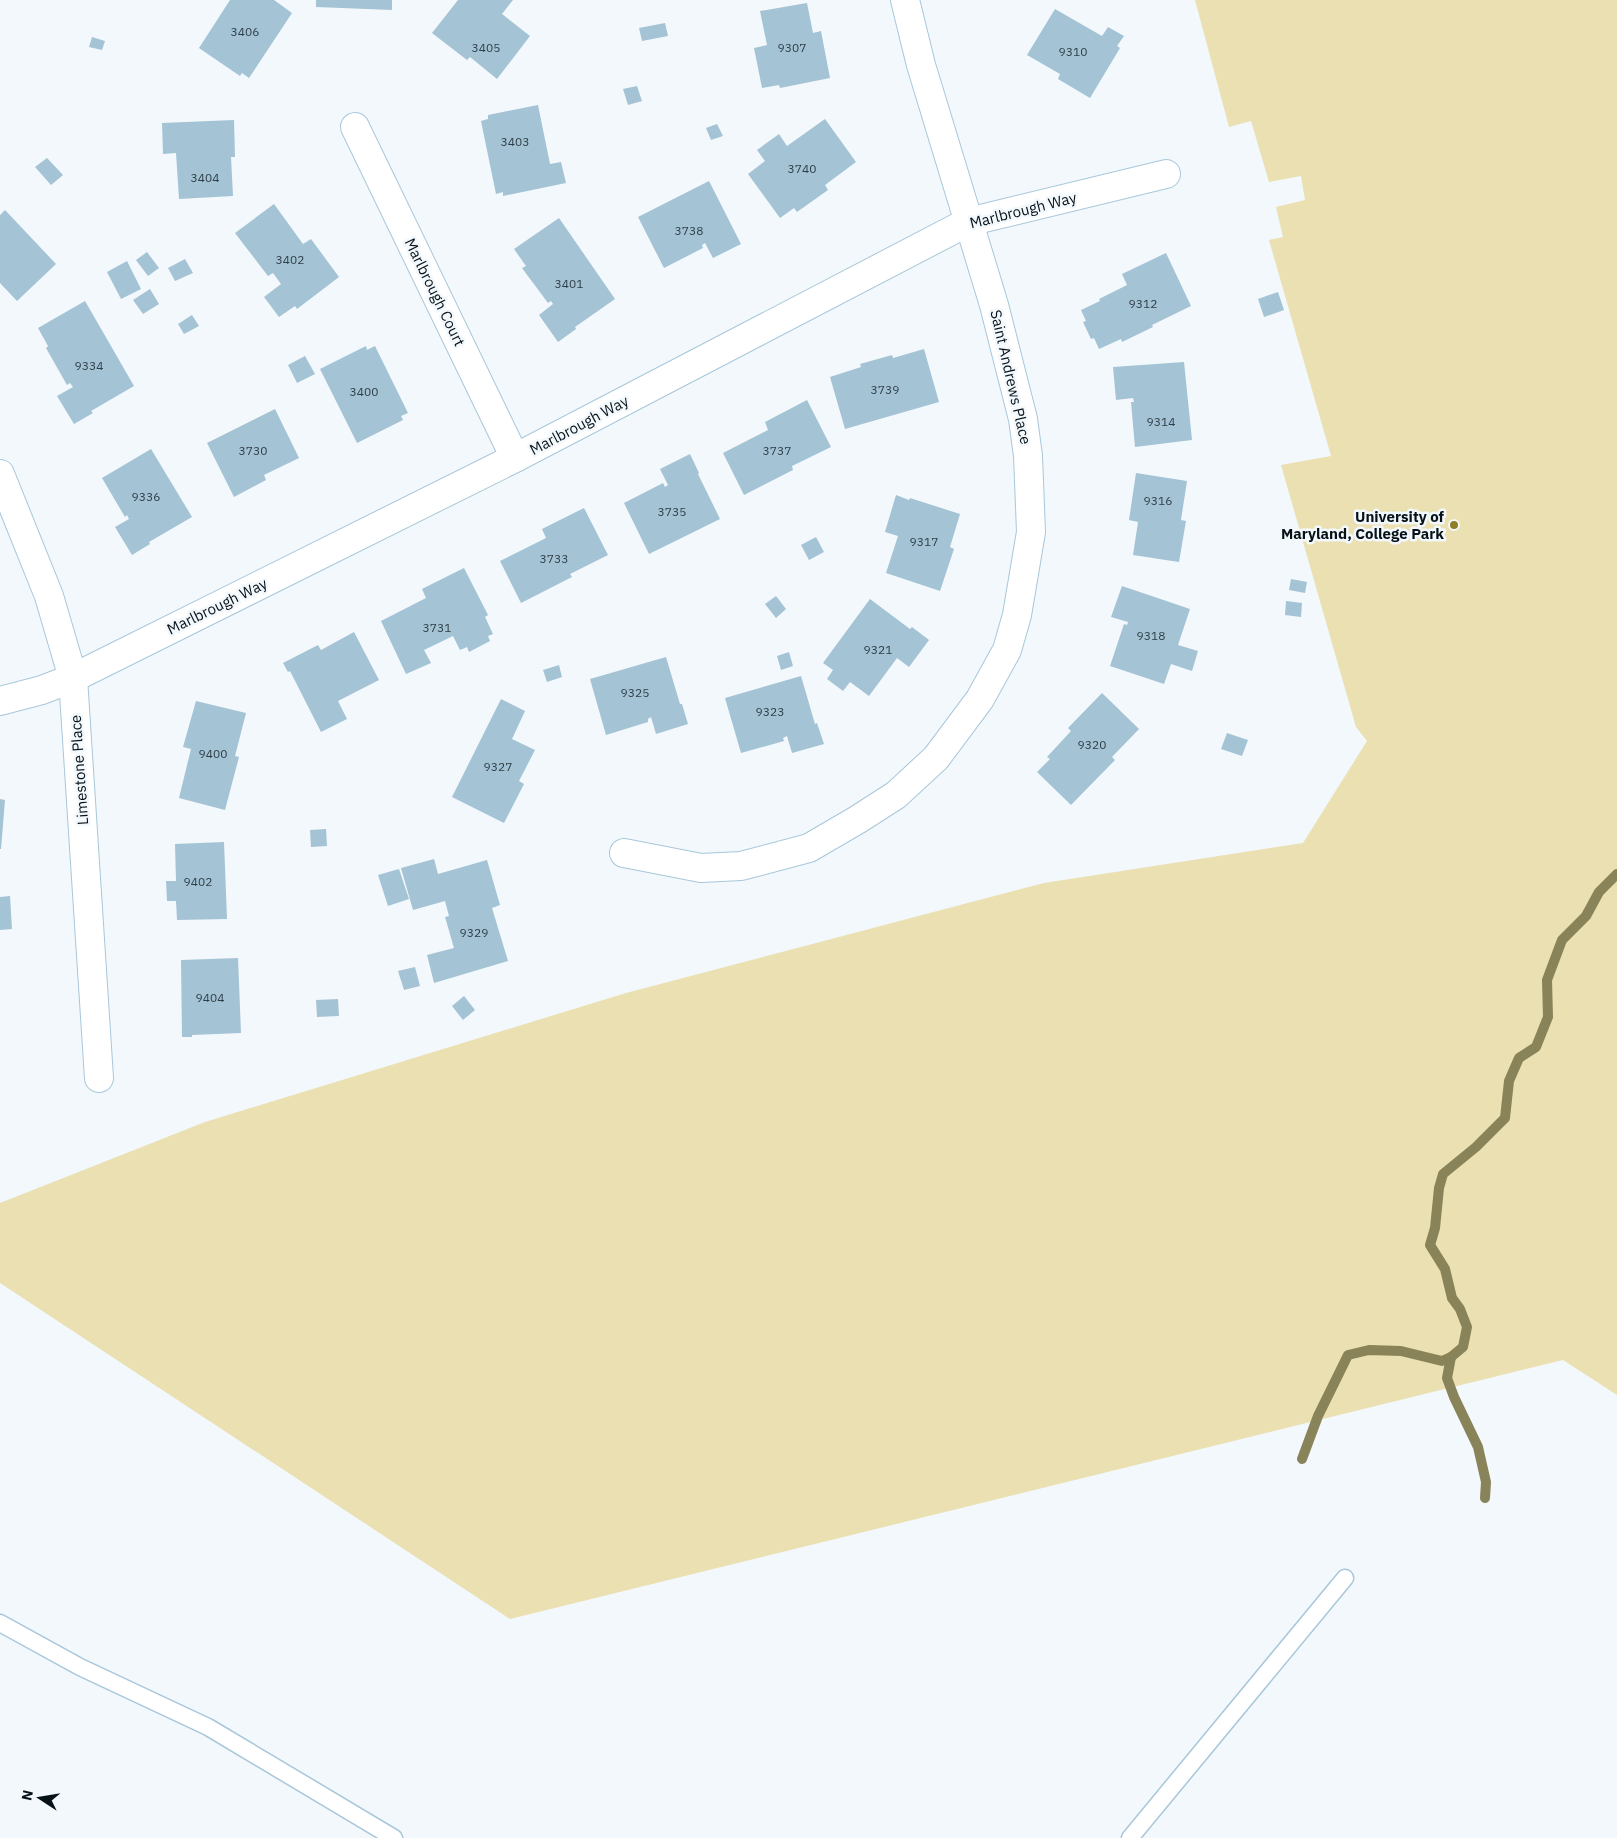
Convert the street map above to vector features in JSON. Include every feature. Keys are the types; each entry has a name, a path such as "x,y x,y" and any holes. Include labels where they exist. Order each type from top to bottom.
{"street":[{"name":"Saint Andrews Place","path":"624,853 701,868 741,866 809,848 858,820 896,795 936,758 980,699 1007,650 1018,616 1031,532 1028,456 1023,419 994,305 921,65 906,0"},
{"name":"Marlbrough Court","path":"355,127 516,458"},
{"name":"Marlbrough Way","path":"0,701 42,690 73,678 516,458 968,222 1166,174"},
{"name":"Limestone Place","path":"0,474 49,596 73,678 98,1078"}],"lane":[{"path":"1130,1838 1345,1578"},
{"path":"0,1623 80,1667 208,1727 394,1838"}],"shaded area":[{"path":"1195,0 1617,0 1617,1395 1563,1360 510,1619 0,1283 0,1203 205,1122 626,993 1044,883 1303,843 1367,741 1356,727 1281,465 1331,456 1269,240 1283,237 1276,207 1305,200 1301,176 1269,182 1251,121 1229,127"}],"building":[{"path":"230,0 274,0 292,13 249,78 242,73 240,76 199,48"},
{"path":"316,0 392,0 392,10 316,7"},
{"path":"458,0 513,0 502,14 530,36 497,79 470,57 467,60 432,33"},
{"path":"807,3 813,33 821,31 830,78 780,88 779,85 762,88 754,48 767,45 760,11"},
{"path":"1055,9 1102,36 1108,27 1124,36 1117,46 1120,48 1090,98 1058,79 1060,74 1027,55"},
{"path":"665,23 668,36 642,41 639,28"},
{"path":"92,37 105,41 102,50 89,47"},
{"path":"637,86 642,101 628,105 623,89"},
{"path":"538,105 550,164 561,162 566,183 503,196 503,192 496,194 481,121 488,119 488,115"},
{"path":"825,119 856,162 825,185 828,190 797,212 794,208 780,218 748,174 765,161 757,150 779,134 787,146"},
{"path":"234,120 235,157 231,157 233,196 179,199 176,153 163,154 162,123"},
{"path":"717,124 723,136 711,140 706,128"},
{"path":"47,158 63,175 51,185 35,167"},
{"path":"709,181 741,244 713,258 705,243 702,245 703,248 664,268 638,217"},
{"path":"274,204 303,244 311,239 339,277 297,309 295,306 279,317 264,297 281,284 273,273 268,276 235,233"},
{"path":"5,210 56,264 17,301 0,283 0,215"},
{"path":"559,218 615,299 575,327 576,329 558,342 539,315 553,304 551,301 548,303 522,268 526,266 514,249"},
{"path":"147,252 159,268 148,276 136,260"},
{"path":"1166,253 1191,306 1122,342 1121,339 1099,349 1094,338 1091,339 1083,322 1086,321 1081,310 1127,285 1122,274"},
{"path":"185,259 193,273 175,281 168,268"},
{"path":"127,261 141,289 121,299 107,272"},
{"path":"150,289 159,304 143,314 133,300"},
{"path":"1278,292 1284,310 1264,317 1258,299"},
{"path":"85,301 134,386 91,411 93,413 74,424 57,396 73,387 70,383 67,385 46,348 48,346 38,328"},
{"path":"192,315 199,326 184,334 178,324"},
{"path":"366,346 367,350 375,346 408,413 401,416 403,420 357,443 320,369"},
{"path":"924,349 939,402 845,429 830,377 861,367 860,364 892,355 893,358"},
{"path":"305,356 315,374 297,383 288,365"},
{"path":"1184,362 1192,440 1135,447 1131,402 1134,402 1133,398 1116,400 1113,367"},
{"path":"807,400 831,447 792,466 793,470 744,495 723,453 768,430 765,422"},
{"path":"275,409 299,458 264,475 266,480 234,497 207,443"},
{"path":"151,449 192,517 149,542 150,544 132,555 115,527 129,519 127,515 125,517 102,478"},
{"path":"690,454 720,519 649,554 624,503 663,483 665,487 668,485 660,469"},
{"path":"1136,473 1187,481 1181,520 1186,521 1179,562 1133,555 1138,522 1129,520"},
{"path":"896,495 960,514 950,547 954,549 940,591 886,573 898,536 885,532"},
{"path":"584,508 608,555 570,574 572,577 521,603 500,561 546,538 542,529"},
{"path":"816,537 824,552 809,560 801,545"},
{"path":"464,568 488,615 485,617 493,634 488,636 490,641 469,652 467,647 460,650 453,636 424,650 431,663 406,674 381,621 426,598 422,589"},
{"path":"1291,579 1307,582 1305,593 1289,590"},
{"path":"1122,586 1190,609 1178,645 1198,651 1192,671 1171,664 1164,684 1110,666 1124,624 1127,625 1128,622 1111,617"},
{"path":"776,596 786,609 776,618 765,604"},
{"path":"870,599 910,629 912,627 929,640 909,667 897,658 869,696 850,682 843,691 827,679 833,670 823,663"},
{"path":"1286,601 1302,603 1301,617 1285,615"},
{"path":"354,632 379,680 338,701 347,719 321,732 290,671 288,672 283,663 318,645 321,650"},
{"path":"789,652 793,666 781,670 777,656"},
{"path":"666,657 688,724 656,734 651,717 648,719 648,722 606,735 590,679"},
{"path":"559,665 562,677 547,682 543,670"},
{"path":"801,676 815,724 817,723 824,744 792,753 787,736 783,738 784,741 741,753 725,698"},
{"path":"1102,693 1139,729 1112,757 1115,760 1071,805 1037,772 1050,759 1047,757 1071,731 1068,728"},
{"path":"501,699 525,711 512,739 535,750 519,781 524,784 504,823 452,797"},
{"path":"196,701 246,713 235,756 239,757 225,810 179,798 191,749 183,747"},
{"path":"1227,733 1248,740 1242,756 1221,749"},
{"path":"0,799 5,800 1,849 0,849"},
{"path":"326,829 327,846 311,847 310,830"},
{"path":"224,842 227,919 177,920 176,901 167,901 166,881 176,881 175,844"},
{"path":"434,859 438,874 487,860 500,905 492,908 508,961 434,983 427,955 454,948 445,917 449,916 445,901 413,910 401,868"},
{"path":"399,869 409,899 388,906 378,875"},
{"path":"10,896 12,929 0,930 0,897"},
{"path":"238,958 241,1033 182,1037 181,960"},
{"path":"415,967 420,986 404,990 398,971"},
{"path":"464,996 475,1010 463,1020 452,1006"},
{"path":"338,999 339,1016 317,1017 316,1000"}],"waterway":[{"path":"1302,1459 1318,1416 1348,1355 1369,1350 1401,1351 1442,1361 1451,1357 1463,1347 1467,1327 1460,1309 1452,1298 1445,1269 1430,1245 1435,1228 1439,1188 1443,1174 1476,1147 1505,1118 1509,1081 1519,1058 1536,1047 1548,1017 1547,980 1562,940 1586,916 1599,892 1617,874"},
{"path":"1451,1357 1447,1378 1478,1447 1486,1482 1485,1498"}],"place":[{"name":"University of Maryland, College Park","path":"1454,525"}]}
